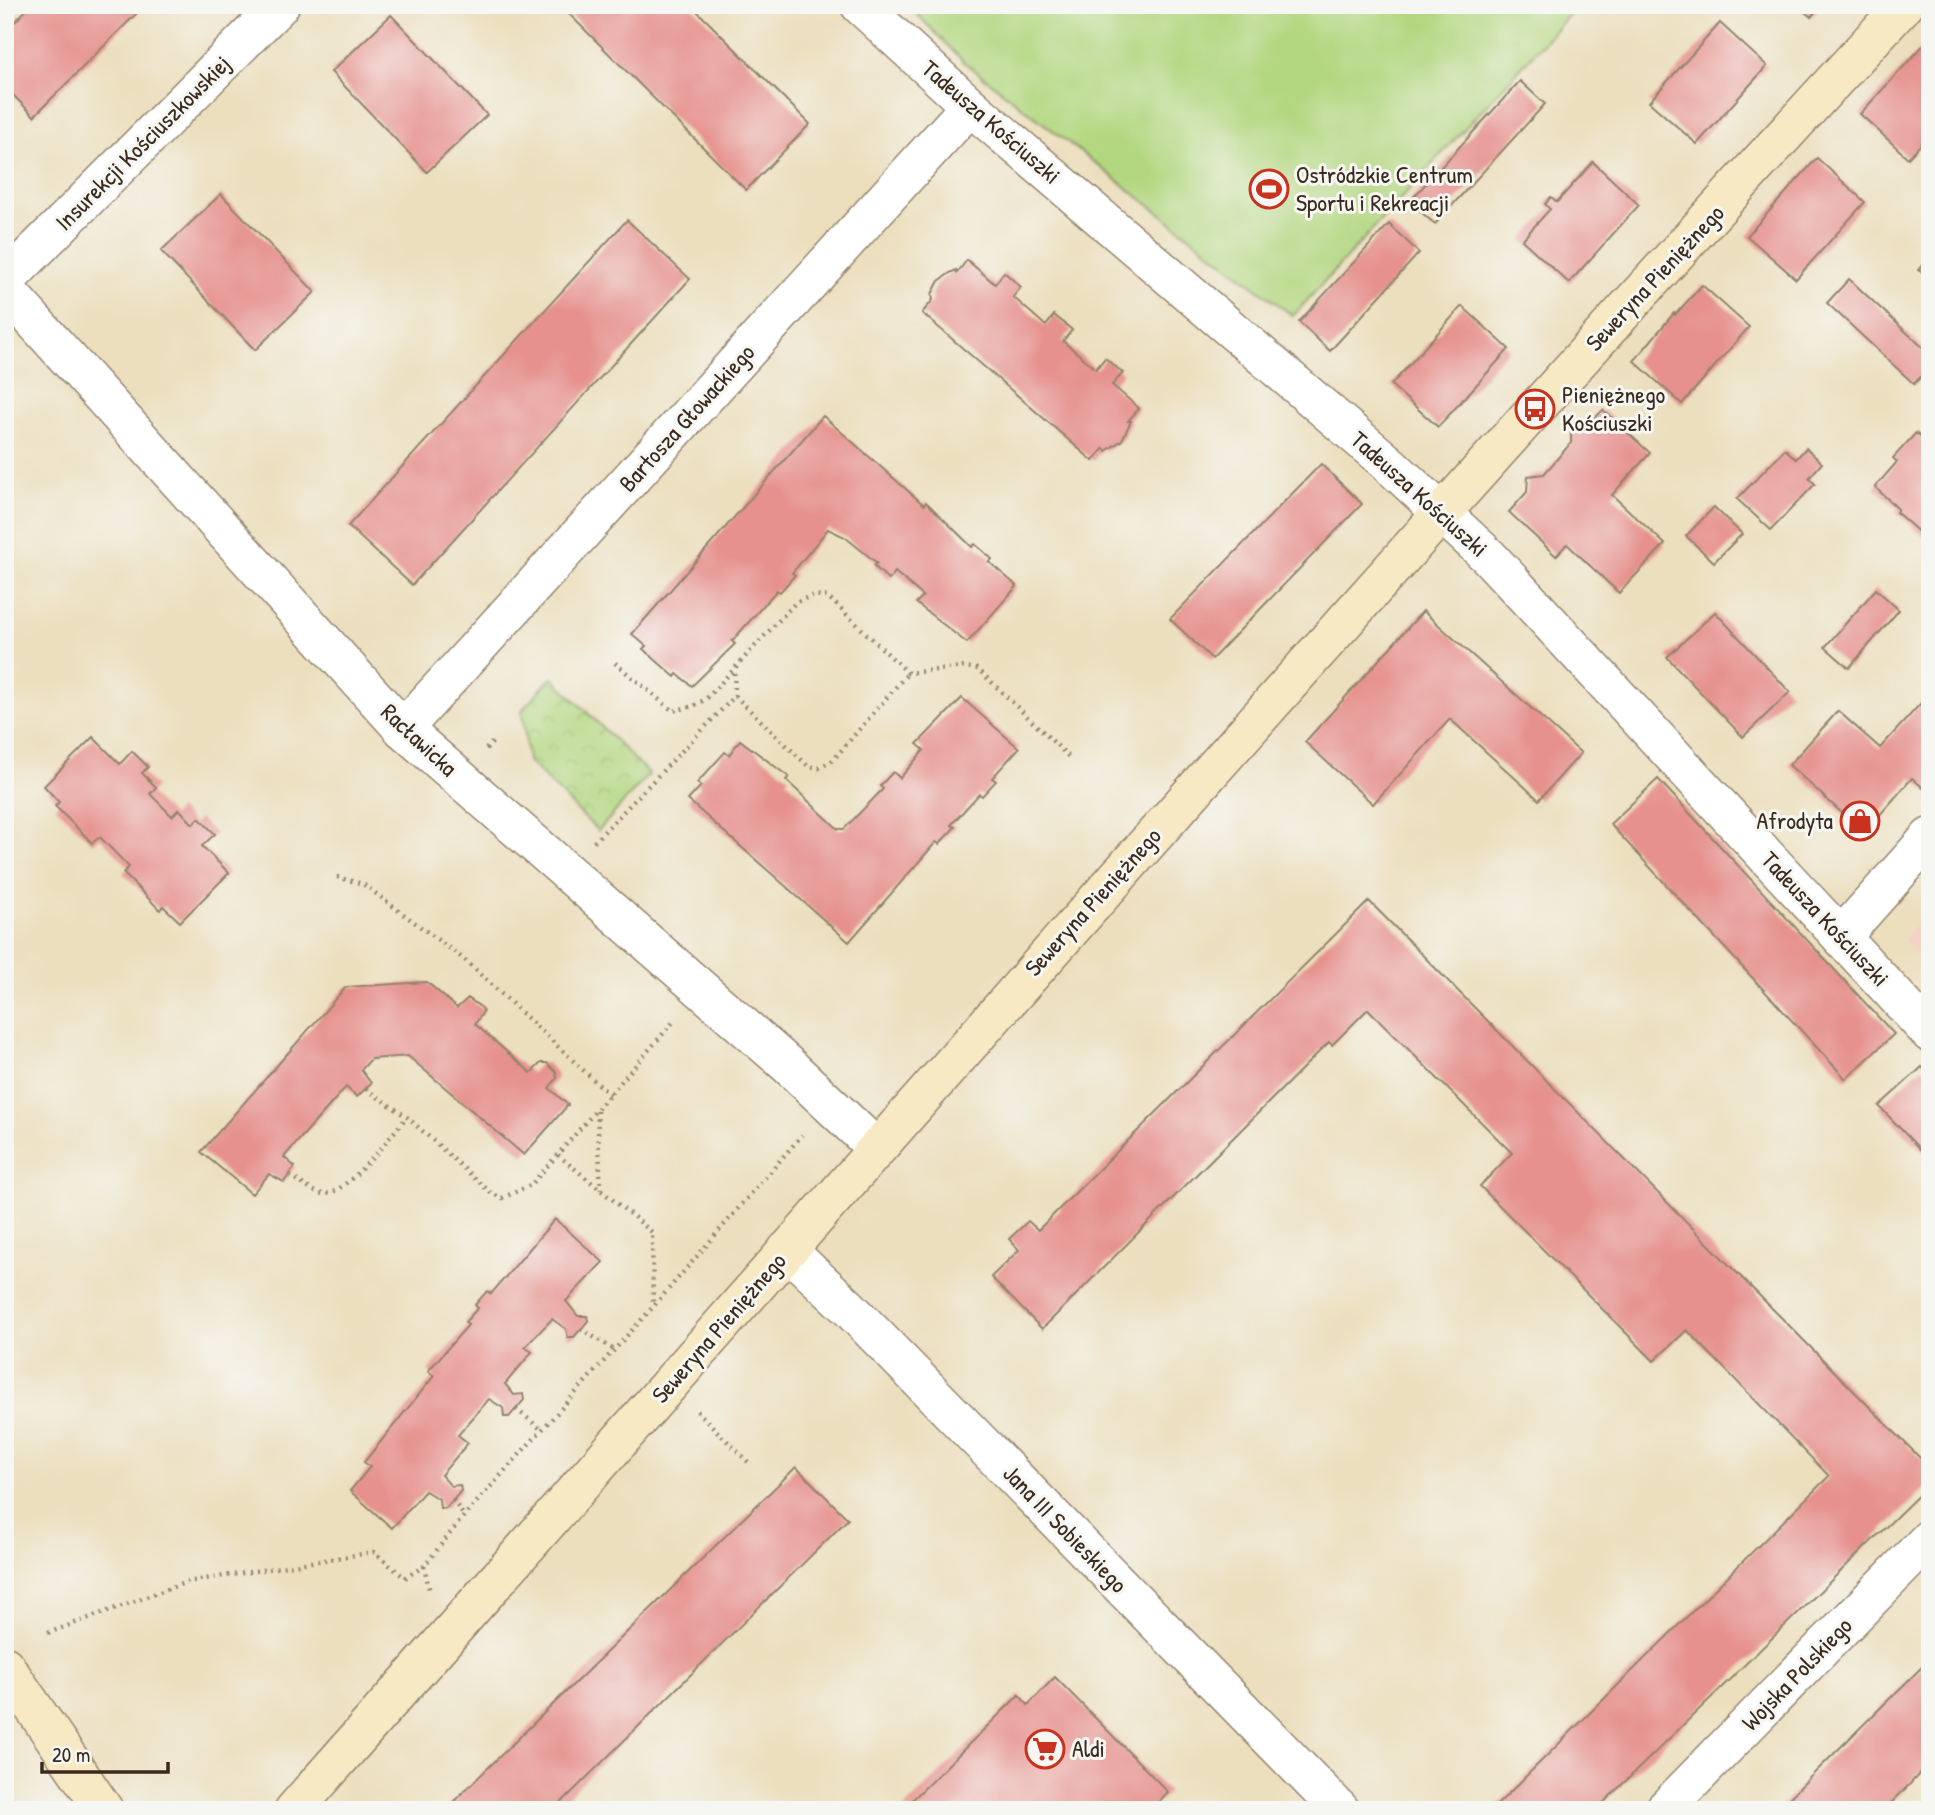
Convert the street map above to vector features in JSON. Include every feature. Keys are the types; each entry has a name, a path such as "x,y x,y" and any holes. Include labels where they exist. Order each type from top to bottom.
{"street":[{"name":"Insurekcji Kościuszkowskiej","path":"5,281 280,5"},
{"name":"Tadeusza Kościuszki","path":"860,5 970,106 1390,465 1489,557 1930,1033"},
{"name":"Seweryna Pieniężnego","path":"300,1807 876,1148 1441,513 1904,5"},
{"name":"Bartosza Głowackiego","path":"403,729 970,106"},
{"name":"Racławicka","path":"5,289 403,729 709,997 876,1148"},
{"path":"1841,937 1930,837"},
{"name":"Jana III Sobieskiego","path":"787,1250 849,1308 1340,1810"},
{"name":"Wojska Polskiego","path":"1664,1810 1930,1538"},
{"path":"5,1666 104,1810"}],"path":[{"path":"615,663 673,711 694,706 707,698 796,603 814,595 828,597 908,673"},
{"path":"734,696 808,766 819,768 832,760 908,673 965,667 978,669 1069,757"},
{"path":"592,844 734,696 734,668"},
{"path":"337,877 363,884 465,960 610,1095"},
{"path":"366,1090 407,1117 491,1193 502,1198 531,1185 688,1005 709,997"},
{"path":"597,1111 601,1191"},
{"path":"290,1176 321,1194 334,1192 348,1182 407,1117"},
{"path":"48,1633 187,1581 374,1552 405,1578 424,1566 464,1516 653,1307 804,1133"},
{"path":"558,1155 652,1232 653,1307"},
{"path":"581,1329 613,1349"},
{"path":"685,1418 694,1408 748,1462"},
{"path":"516,1409 542,1430"},
{"path":"453,1500 464,1516"}],"shaded area":[{"path":"1930,910 1930,967 1904,939"}],"green space":[{"name":"Ostródzkie Centrum Sportu i Rekreacji","path":"908,5 1578,5 1293,316 964,62"},
{"path":"552,677 649,774 598,831 528,761 522,710"}],"building":[{"path":"31,5 145,5 34,116 5,87 5,32"},
{"path":"560,5 691,5 810,124 746,190"},
{"path":"1797,5 1821,5 1811,17"},
{"path":"391,15 487,115 427,172 331,72"},
{"path":"1720,23 1767,66 1697,144 1649,102"},
{"path":"1930,38 1930,134 1908,158 1860,114"},
{"path":"1520,81 1545,104 1435,224 1409,202"},
{"path":"1817,158 1865,202 1796,279 1747,236"},
{"path":"1593,162 1639,205 1569,283 1522,240 1550,209 1545,204 1551,197 1557,202"},
{"path":"221,194 315,292 255,350 161,251"},
{"path":"627,220 690,279 412,585 348,526"},
{"path":"1389,224 1419,253 1330,351 1299,322"},
{"path":"1930,257 1930,279 1919,270"},
{"path":"967,260 995,284 1004,272 1021,287 1013,297 1046,326 1054,315 1072,330 1063,341 1096,369 1105,358 1123,373 1112,385 1139,408 1128,421 1131,421 1122,440 1106,451 1104,448 1093,461 922,313 933,300 932,294 939,281 956,270 957,273"},
{"path":"1849,279 1930,354 1930,367 1914,384 1827,303"},
{"path":"1702,285 1749,327 1682,404 1634,361 1674,313 1675,315"},
{"path":"1462,306 1509,349 1438,427 1391,385"},
{"path":"1603,410 1650,453 1612,495 1665,544 1619,593 1567,544 1556,556 1509,512 1527,492 1528,476 1544,474 1571,443 1571,428 1587,426"},
{"path":"823,416 924,505 926,502 972,547 975,544 992,559 989,562 1017,586 967,643 916,603 923,596 895,572 889,580 874,566 877,563 845,537 828,529 792,573 795,575 780,592 777,590 732,641 735,644 692,686 677,674 675,677 643,649 646,646 632,634"},
{"path":"1916,433 1930,446 1930,542 1896,512 1898,509 1875,487 1897,462 1893,458"},
{"path":"1806,448 1822,463 1809,478 1815,484 1771,530 1737,499 1785,449 1796,459"},
{"path":"1321,464 1362,504 1212,659 1170,619"},
{"path":"1714,507 1742,534 1714,562 1686,536"},
{"path":"1876,589 1899,610 1849,668 1825,647"},
{"path":"1423,611 1581,753 1539,800 1450,719 1373,804 1305,742"},
{"path":"1715,612 1790,692 1743,737 1667,657"},
{"path":"1930,693 1930,794 1912,778 1864,833 1789,765 1838,711 1880,748"},
{"path":"962,698 1019,748 992,778 996,781 982,796 979,794 951,825 955,827 939,844 936,842 849,942 688,800 701,786 697,783 725,752 729,755 740,740 789,777 786,780 838,829 844,829 883,789 880,786 893,772 900,778 924,750 917,744"},
{"path":"93,737 120,764 132,751 148,767 142,773 156,787 150,794 172,816 179,809 193,824 199,818 215,834 202,846 229,873 180,922 163,906 160,910 123,873 129,867 100,837 92,843 55,806 59,802 44,786"},
{"path":"1658,779 1894,1034 1846,1079 1610,824"},
{"path":"1369,901 1930,1468 1930,1484 1596,1810 1492,1810 1829,1476 1687,1330 1654,1361 1480,1186 1512,1153 1368,1009 1332,1045 1329,1042 1042,1329 991,1277 1019,1250 1009,1239 1028,1221 1038,1230"},
{"path":"427,982 457,1008 468,998 482,1008 483,1012 475,1024 531,1073 541,1063 547,1063 556,1072 557,1078 549,1088 568,1105 524,1155 408,1056 371,1059 361,1070 371,1083 357,1097 346,1087 284,1157 295,1167 284,1182 269,1174 252,1194 201,1152 346,987"},
{"path":"1922,1067 1930,1075 1930,1160 1879,1106"},
{"path":"555,1219 603,1262 566,1301 578,1316 587,1316 588,1321 574,1337 568,1337 566,1329 552,1319 525,1347 532,1352 505,1384 514,1395 523,1394 524,1400 509,1417 504,1417 503,1408 489,1399 458,1435 468,1443 441,1475 451,1486 460,1485 461,1491 446,1508 440,1508 439,1499 425,1491 392,1528 350,1491 370,1467 364,1462 434,1376 428,1371 468,1325 465,1322 478,1308 475,1305 487,1291 491,1294"},
{"path":"796,1467 848,1519 554,1810 445,1810"},
{"path":"1930,1659 1930,1762 1884,1810 1777,1810"},
{"name":"Aldi","path":"1055,1677 1168,1792 1151,1810 902,1810 1019,1695 1028,1705"}],"place":[{"name":"Ostródzkie Centrum Sportu i Rekreacji","path":"1269,189"},
{"name":"Pieniężnego Kościuszki","path":"1535,409"},
{"name":"Afrodyta","path":"1860,821"},
{"name":"Aldi","path":"1045,1749"}]}
